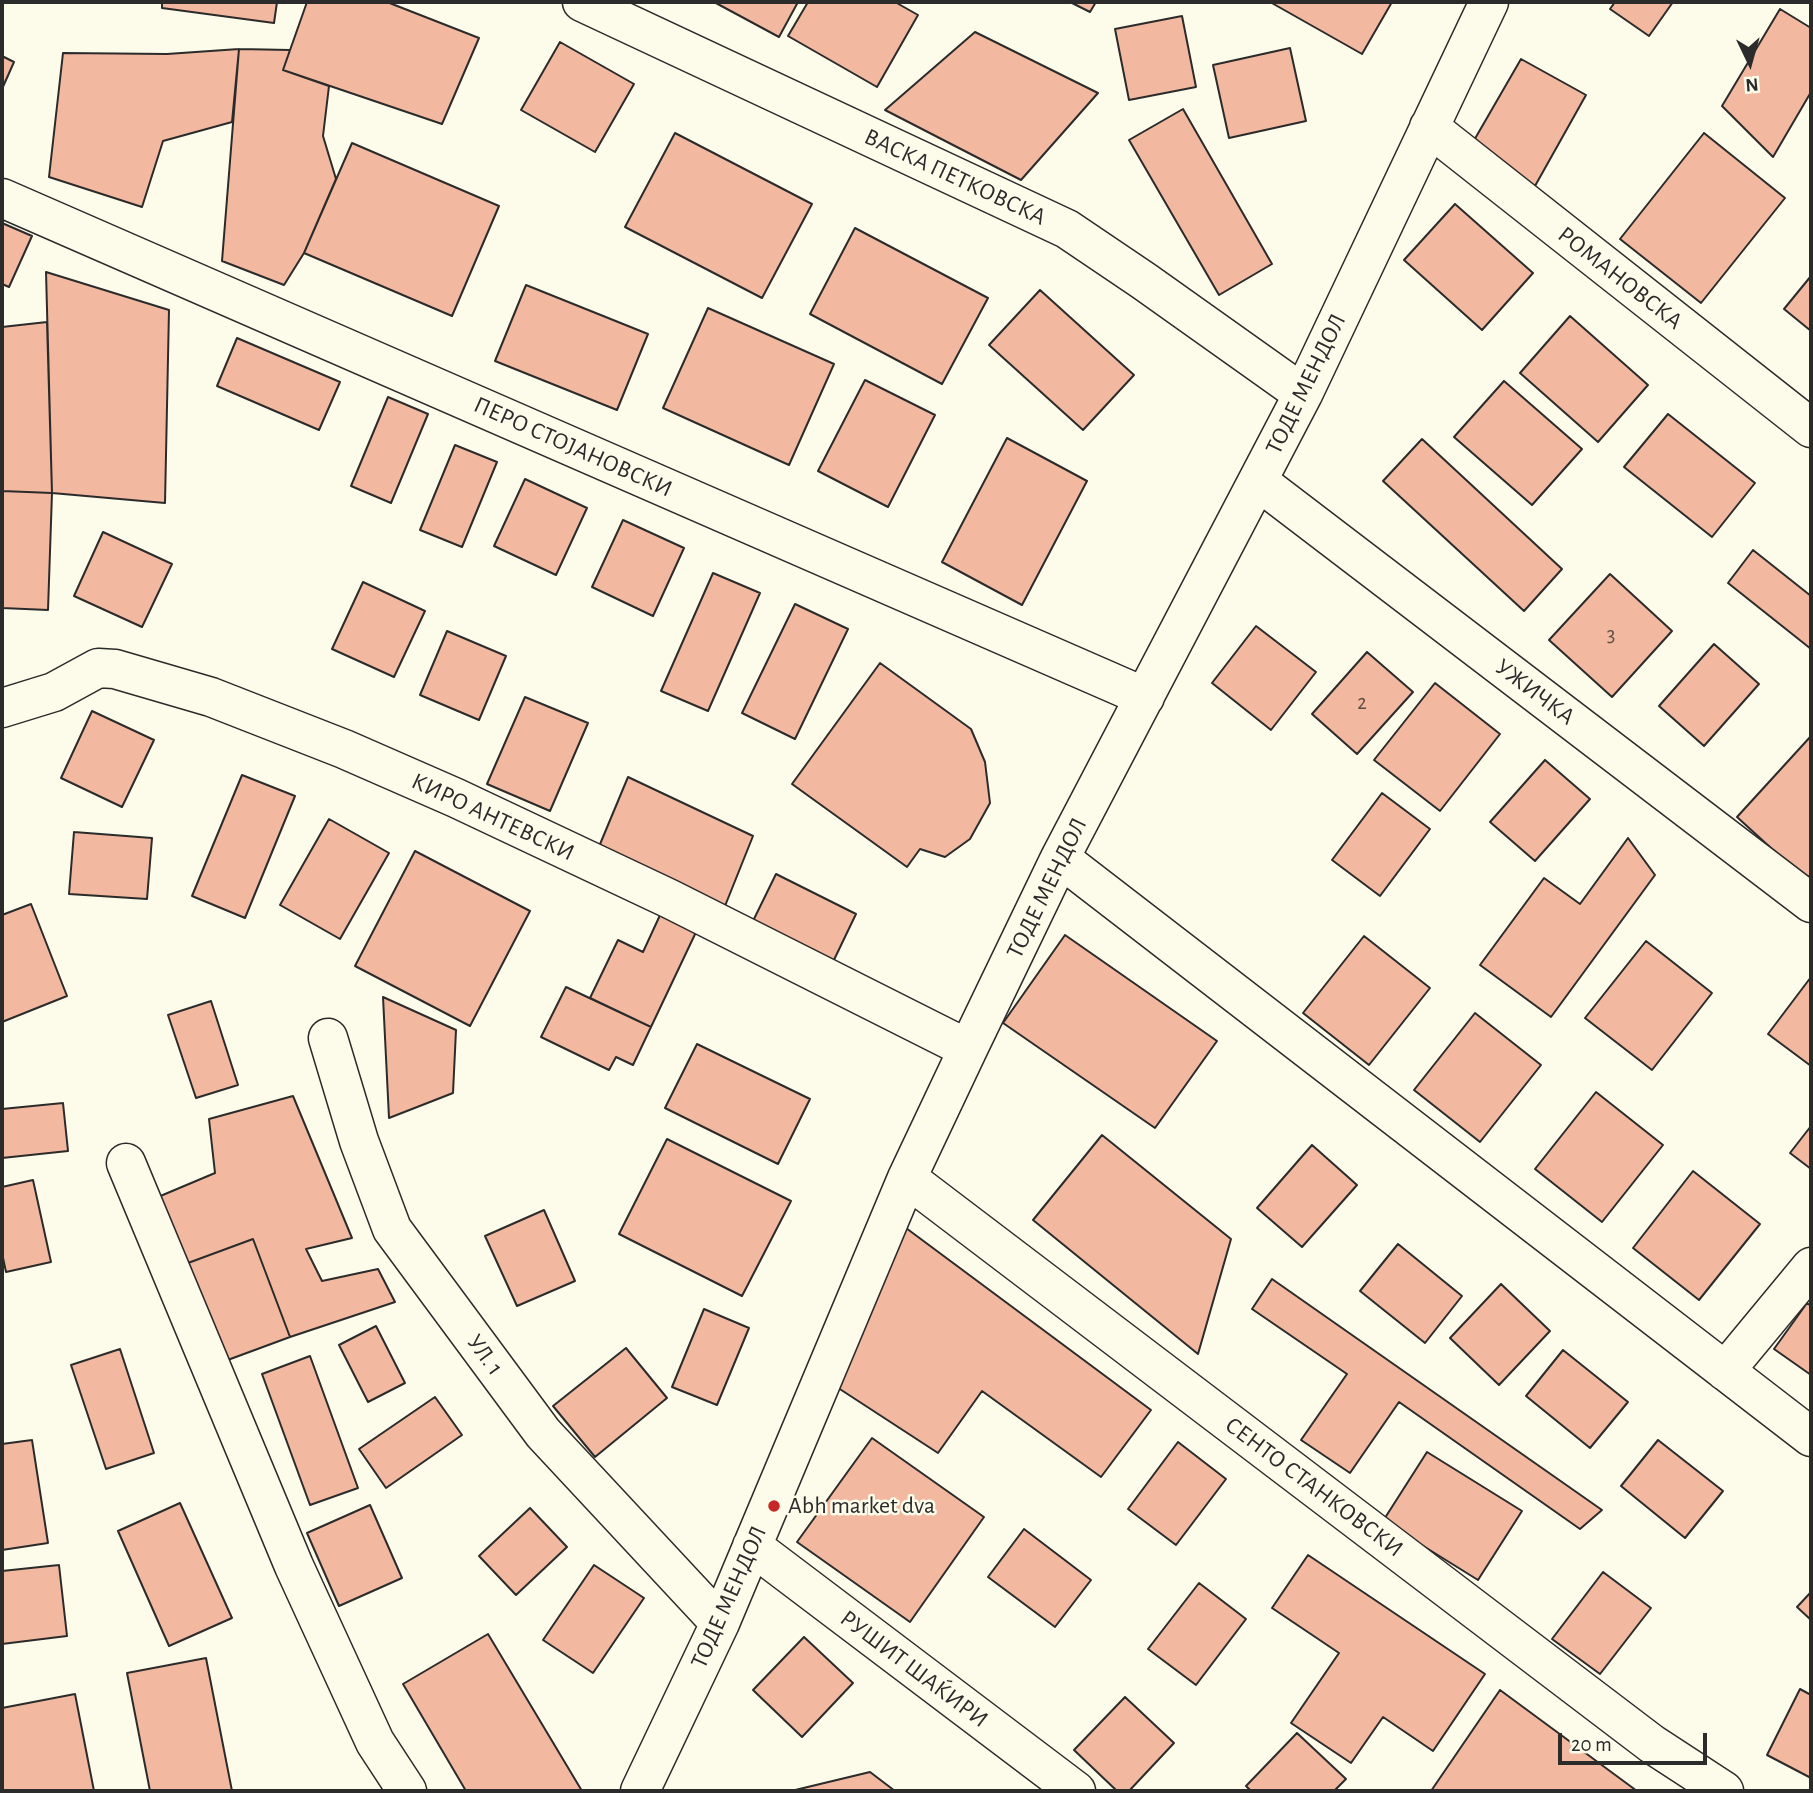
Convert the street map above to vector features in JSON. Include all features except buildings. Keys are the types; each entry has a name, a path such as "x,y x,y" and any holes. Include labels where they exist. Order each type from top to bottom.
{"street":[{"name":"ВАСКА ПЕТКОВСКА","path":"582,2 1067,229 1303,394"},
{"name":"ТОДЕ МЕНДОЛ","path":"640,1791 720,1623 908,1178 968,1049 1060,858 1303,394 1489,2"},
{"name":"РОМАНОВСКА","path":"1429,127 1811,428"},
{"name":"ПЕРО СТОЈАНОВСКИ","path":"2,198 1145,696"},
{"name":"УЖИЧКА","path":"1258,481 1811,903"},
{"name":"КИРО АНТЕВСКИ","path":"2,708 54,692 98,668 115,668 211,697 344,749 468,804 670,899 968,1049"},
{"path":"1060,858 1811,1437"},
{"name":"УЛ. 1","path":"328,1038 359,1141 392,1229 543,1433 720,1623"},
{"path":"126,1163 294,1566 375,1742 407,1791"},
{"name":"СЕНТО СТАНКОВСКИ","path":"908,1178 1641,1735 1724,1791"},
{"path":"1725,1371 1811,1267"},
{"name":"РУШИТ ШАЌИРИ","path":"752,1546 1076,1791"}],"place":[{"name":"Abh market dva","path":"774,1506"}]}
